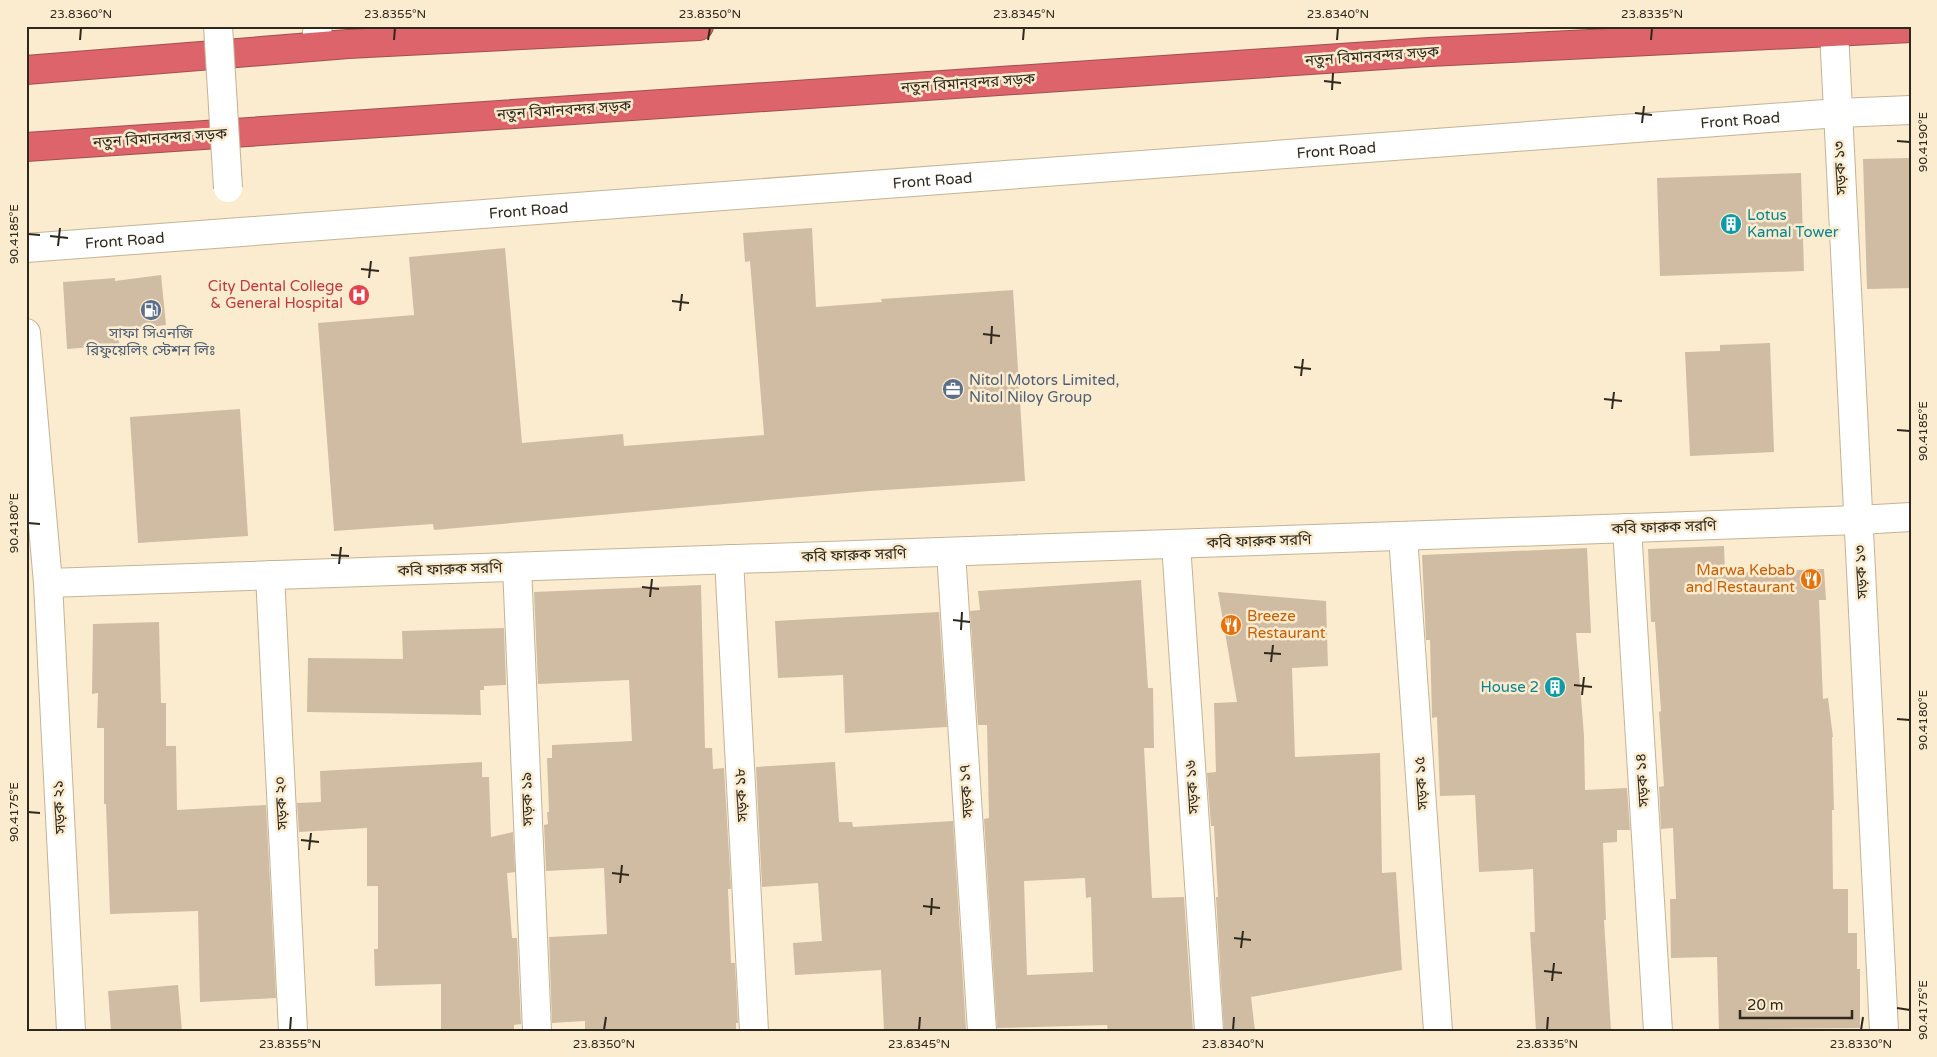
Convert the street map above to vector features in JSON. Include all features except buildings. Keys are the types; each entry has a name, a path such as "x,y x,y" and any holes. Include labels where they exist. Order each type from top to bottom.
{"highway":[{"path":"26,70 316,36 699,26"},
{"name":"নতুন বিমানবন্দর সড়ক","path":"26,147 1429,52 1911,28"}],"street":[{"path":"218,26 228,188"},
{"name":"সড়ক ১৩","path":"1834,32 1884,1031"},
{"name":"Front Road","path":"26,248 1838,113 1911,110"},
{"path":"26,333 48,583"},
{"name":"কবি ফারুক সরণি","path":"48,583 1911,517"},
{"name":"সড়ক ১৪","path":"1627,528 1658,1031"},
{"name":"সড়ক ১৫","path":"1404,536 1438,1031"},
{"name":"সড়ক ১৬","path":"1176,544 1209,1031"},
{"name":"সড়ক ১৭","path":"950,552 982,1031"},
{"name":"সড়ক ১৮","path":"729,559 754,1031"},
{"name":"সড়ক ১৯","path":"517,566 537,1031"},
{"name":"সড়ক ২০","path":"270,575 293,1031"},
{"name":"সড়ক ২১","path":"48,583 71,1031"}],"place":[{"name":"Lotus Kamal Tower","path":"1731,224"},
{"name":"City Dental College & General Hospital","path":"359,295"},
{"name":"সাফা সিএনজি রিফুয়েলিং স্টেশন লিঃ","path":"151,310"},
{"name":"Nitol Motors Limited, Nitol Niloy Group","path":"953,389"},
{"name":"Marwa Kebab and Restaurant","path":"1811,579"},
{"name":"Breeze Restaurant","path":"1231,625"},
{"name":"House 2","path":"1555,687"}]}
